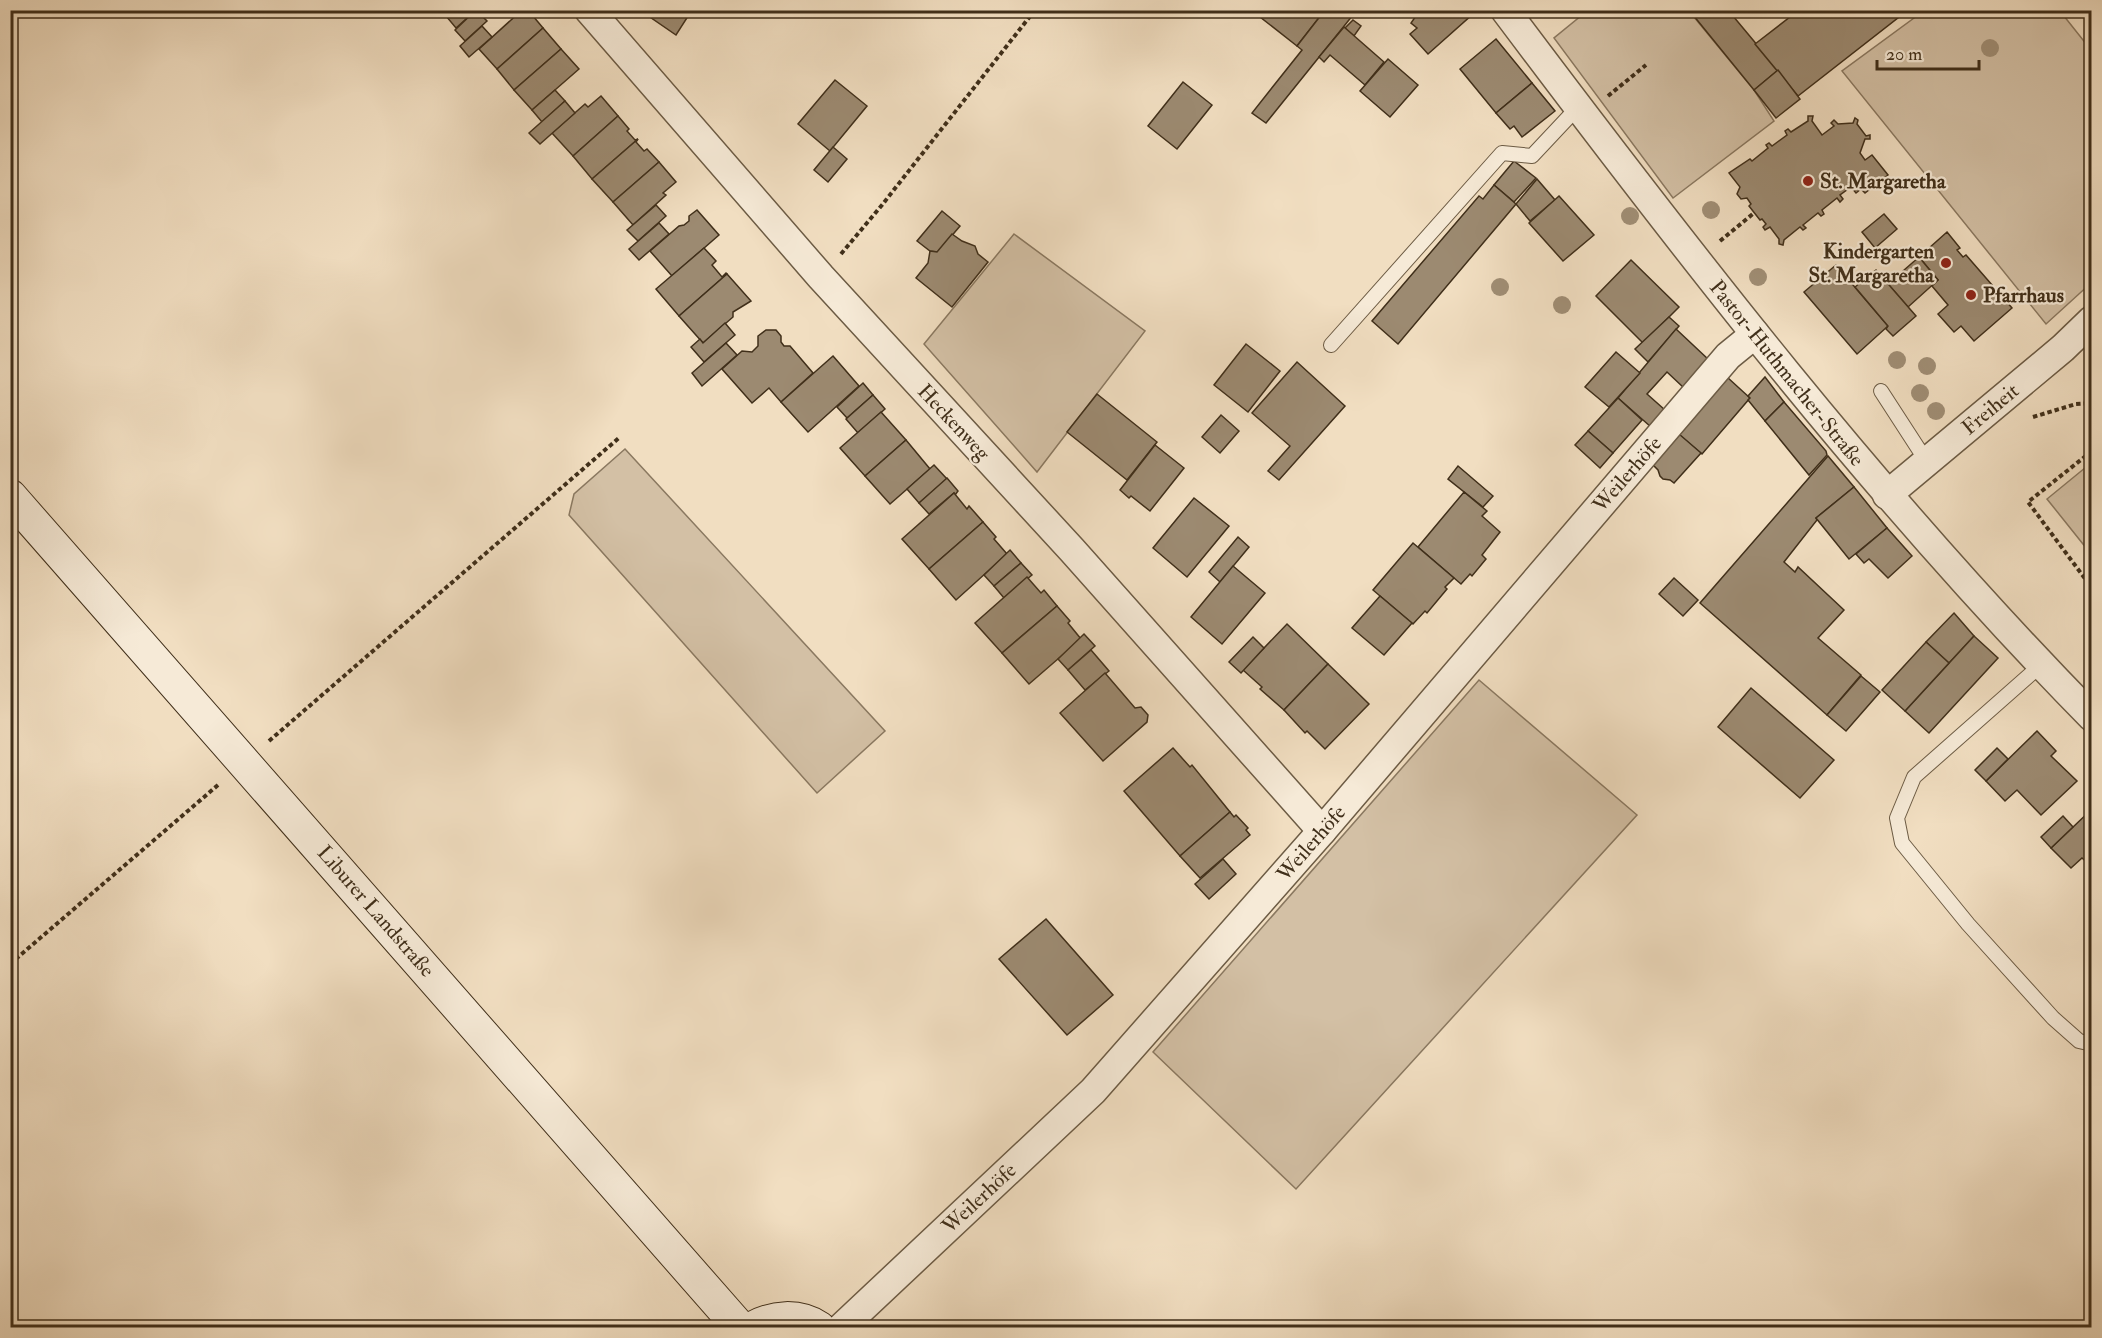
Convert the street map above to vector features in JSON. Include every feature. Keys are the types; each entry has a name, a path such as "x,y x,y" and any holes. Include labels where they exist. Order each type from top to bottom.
{"street":[{"name":"Heckenweg","path":"589,10 821,277 1072,550 1322,831"},
{"name":"Pastor-Huthmacher-Straße","path":"1505,10 1696,261 1887,495 2091,717"},
{"name":"Freiheit","path":"1887,495 2064,348 2091,320"},
{"name":"Weilerhöfe","path":"841,1328 1093,1091 1322,831 1728,356 1755,334"},
{"name":"Liburer Landstraße","path":"10,496 740,1328"},
{"path":"753,1328 765,1321 789,1318 812,1323 819,1328"}],"lane":[{"path":"1331,345 1502,153 1532,156 1581,111"},
{"path":"1881,391 1927,462"},
{"path":"2041,665 1914,777 1897,818 1902,843 1968,924 2053,1018 2079,1041 2091,1044"}],"path":[{"path":"821,277 882,205 1035,10"},
{"path":"1581,111 1646,65"},
{"path":"1696,261 1754,213"},
{"path":"10,964 620,437"},
{"path":"2091,451 2028,502 2091,588"}],"shaded area":[{"path":"1925,10 2060,11 2091,50 2091,283 2046,324 1842,71"},
{"path":"1587,11 1689,11 1754,90 1774,121 1673,198 1554,38"},
{"path":"1014,234 1145,331 1037,472 924,344"},
{"path":"625,449 885,731 817,793 569,515 574,494"},
{"path":"2091,463 2091,554 2047,499"},
{"path":"1479,680 1637,815 1296,1189 1153,1052"}],"building":[{"path":"441,10 476,10 456,28"},
{"path":"476,10 487,21 465,41 455,30"},
{"path":"522,10 528,10 543,28 497,69 479,49"},
{"path":"650,10 692,10 676,35 647,15"},
{"path":"1257,10 1325,10 1297,46 1255,13"},
{"path":"1325,10 1357,10 1266,123 1252,113 1302,50 1297,46"},
{"path":"1420,10 1472,10 1474,13 1428,54 1410,34 1417,28 1411,23"},
{"path":"1689,10 1728,10 1778,70 1754,90"},
{"path":"1799,10 1894,10 1899,17 1798,96 1755,44"},
{"path":"1353,20 1361,26 1354,36 1345,28"},
{"path":"482,26 492,37 469,57 460,46"},
{"path":"1344,27 1384,62 1365,85 1330,55 1324,62 1319,57"},
{"path":"543,28 561,49 514,90 497,69"},
{"path":"1496,39 1532,83 1496,113 1460,69"},
{"path":"561,49 579,69 532,110 514,90"},
{"path":"1388,59 1418,85 1390,117 1360,91"},
{"path":"1778,70 1800,99 1776,118 1754,90"},
{"path":"835,80 867,106 830,151 798,124"},
{"path":"1183,82 1212,105 1177,149 1148,126"},
{"path":"1532,83 1555,111 1522,137 1514,126 1510,129 1496,113"},
{"path":"555,90 565,101 542,122 532,110"},
{"path":"601,96 618,116 573,156 552,133 585,104 588,107"},
{"path":"565,101 575,113 540,144 529,133"},
{"path":"618,116 629,129 627,131 635,140 638,139 592,179 573,156"},
{"name":"St. Margaretha","path":"1808,116 1813,116 1812,121 1822,135 1834,126 1831,123 1834,120 1838,124 1853,123 1855,118 1858,120 1857,124 1866,136 1870,135 1870,139 1865,139 1860,153 1865,160 1872,155 1888,175 1865,193 1861,189 1856,193 1851,187 1840,195 1843,199 1840,202 1837,198 1822,210 1824,214 1821,216 1818,213 1803,225 1806,228 1803,230 1800,227 1784,240 1783,245 1779,244 1779,239 1770,227 1765,230 1763,227 1766,224 1749,206 1751,204 1747,198 1741,199 1737,194 1740,187 1729,173 1750,159 1752,161 1768,148 1766,145 1769,143 1772,146 1787,135 1785,131 1788,129 1791,132 1808,121"},
{"path":"638,139 636,142 644,151 647,149 659,162 613,202 592,179"},
{"path":"833,147 847,159 828,182 814,170"},
{"path":"1514,161 1536,178 1514,202 1494,185"},
{"path":"659,162 676,182 663,193 666,195 633,225 613,202"},
{"path":"1537,179 1555,200 1530,221 1516,204"},
{"path":"1494,185 1516,204 1398,344 1372,321 1479,196 1483,199"},
{"path":"1559,196 1594,235 1563,261 1529,223"},
{"path":"656,205 666,216 638,241 627,230"},
{"path":"697,210 719,235 672,276 650,251 679,226 689,221 689,216"},
{"path":"942,211 960,226 938,252 930,251 917,241"},
{"path":"1884,214 1897,229 1875,248 1862,232"},
{"path":"659,223 669,234 639,260 629,249"},
{"name":"Pfarrhaus","path":"1947,232 1960,248 1957,250 1963,257 1966,255 2012,308 1974,341 1961,326 1954,332 1938,314 1948,305 1932,286 1938,280 1919,257"},
{"path":"952,234 975,246 978,254 988,262 952,307 916,278 928,263 930,251 937,252"},
{"path":"704,248 716,261 712,265 722,277 727,274 679,316 656,289"},
{"path":"1919,257 1938,280 1908,307 1888,284"},
{"path":"1631,260 1679,307 1643,343 1596,296"},
{"path":"1836,265 1888,326 1857,354 1804,292"},
{"path":"1876,270 1916,316 1893,336 1886,329 1888,326 1855,287"},
{"path":"727,274 751,301 733,312 733,317 703,343 679,316"},
{"path":"1669,317 1679,326 1648,362 1635,349"},
{"path":"725,323 735,335 704,362 691,347 700,339 703,343"},
{"path":"1676,329 1709,360 1684,388 1667,372 1647,394 1665,410 1651,427 1618,398"},
{"path":"766,330 776,330 784,346 790,346 813,373 781,402 769,388 752,403 722,369 742,351 752,352 758,346 758,336"},
{"path":"726,343 737,355 702,386 692,373"},
{"path":"1246,344 1280,371 1248,412 1214,385"},
{"path":"1616,352 1640,373 1609,407 1585,387"},
{"path":"833,356 859,386 808,432 781,402"},
{"path":"1297,362 1345,406 1279,480 1268,471 1290,446 1252,413"},
{"path":"1727,377 1750,398 1702,454 1678,434"},
{"path":"1765,377 1784,402 1765,421 1748,400 1750,398 1748,396"},
{"path":"863,383 873,395 847,418 837,407"},
{"path":"1097,394 1157,442 1127,480 1067,432"},
{"path":"873,395 885,409 858,433 846,419"},
{"path":"1618,398 1642,420 1613,453 1588,431"},
{"path":"1784,402 1826,451 1827,455 1809,475 1765,421"},
{"path":"881,412 906,440 865,476 840,448"},
{"path":"1221,415 1239,431 1220,453 1202,437"},
{"path":"1588,431 1613,453 1600,468 1575,445"},
{"path":"1679,434 1701,453 1674,483 1663,479 1653,465"},
{"path":"906,440 930,469 890,504 865,476"},
{"path":"1155,445 1184,468 1150,511 1120,490"},
{"path":"1828,456 1854,487 1816,518 1817,520 1784,562 1795,572 1798,567 1844,610 1818,638 1861,675 1827,715 1700,603"},
{"path":"934,465 947,479 919,503 907,489"},
{"path":"1458,466 1493,496 1483,507 1448,479"},
{"path":"947,478 958,491 929,514 919,503"},
{"path":"1854,487 1887,528 1849,559 1816,518"},
{"path":"1464,492 1487,511 1482,516 1500,532 1482,555 1486,559 1472,576 1470,574 1461,584 1418,547"},
{"path":"954,493 967,509 969,506 983,522 929,569 902,539"},
{"path":"1194,498 1229,526 1187,577 1153,548"},
{"path":"983,522 1007,554 956,600 929,569"},
{"path":"1887,528 1912,556 1888,578 1869,559 1864,563 1856,554"},
{"path":"1238,537 1249,547 1220,582 1209,572"},
{"path":"1413,543 1454,578 1427,613 1425,611 1413,624 1373,590"},
{"path":"1010,550 1021,563 994,586 984,575"},
{"path":"1021,563 1032,575 1004,598 994,586"},
{"path":"1233,566 1265,593 1222,644 1191,617"},
{"path":"1027,577 1041,593 1044,590 1057,606 1002,653 975,623"},
{"path":"1674,578 1698,600 1683,616 1659,594"},
{"path":"1380,596 1412,623 1384,655 1352,628"},
{"path":"1057,606 1081,639 1029,684 1002,653"},
{"path":"1954,613 1974,636 1949,663 1926,642"},
{"path":"1287,624 1328,664 1284,710 1243,670"},
{"path":"1084,634 1095,646 1068,670 1058,659"},
{"path":"1974,636 1998,658 1929,733 1905,711"},
{"path":"1253,637 1264,648 1241,673 1229,662"},
{"path":"1926,642 1949,663 1905,711 1882,690"},
{"path":"1091,650 1109,671 1085,690 1068,670"},
{"path":"1328,664 1369,704 1325,749 1307,731 1305,733 1284,710"},
{"path":"1105,673 1135,708 1141,707 1148,715 1147,722 1103,761 1060,713"},
{"path":"1861,676 1880,692 1846,731 1827,715"},
{"path":"1751,688 1834,760 1800,798 1718,727"},
{"path":"2037,731 2056,751 2051,756 2077,781 2041,815 2017,790 2005,801 1986,781"},
{"path":"1173,748 1190,767 1192,765 1230,812 1180,856 1124,791"},
{"path":"1997,748 2008,759 1986,781 1975,770"},
{"path":"2092,809 2092,867 2082,858 2071,868 2051,848"},
{"path":"1230,812 1248,828 1246,830 1250,835 1200,878 1180,856"},
{"path":"2063,816 2073,827 2051,848 2041,837"},
{"path":"1223,859 1236,874 1209,899 1195,884"},
{"path":"1046,919 1113,995 1067,1035 999,959"}],"place":[{"name":"St. Margaretha","path":"1808,181"},
{"name":"Kindergarten St. Margaretha","path":"1946,263"},
{"name":"Pfarrhaus","path":"1971,295"}]}
